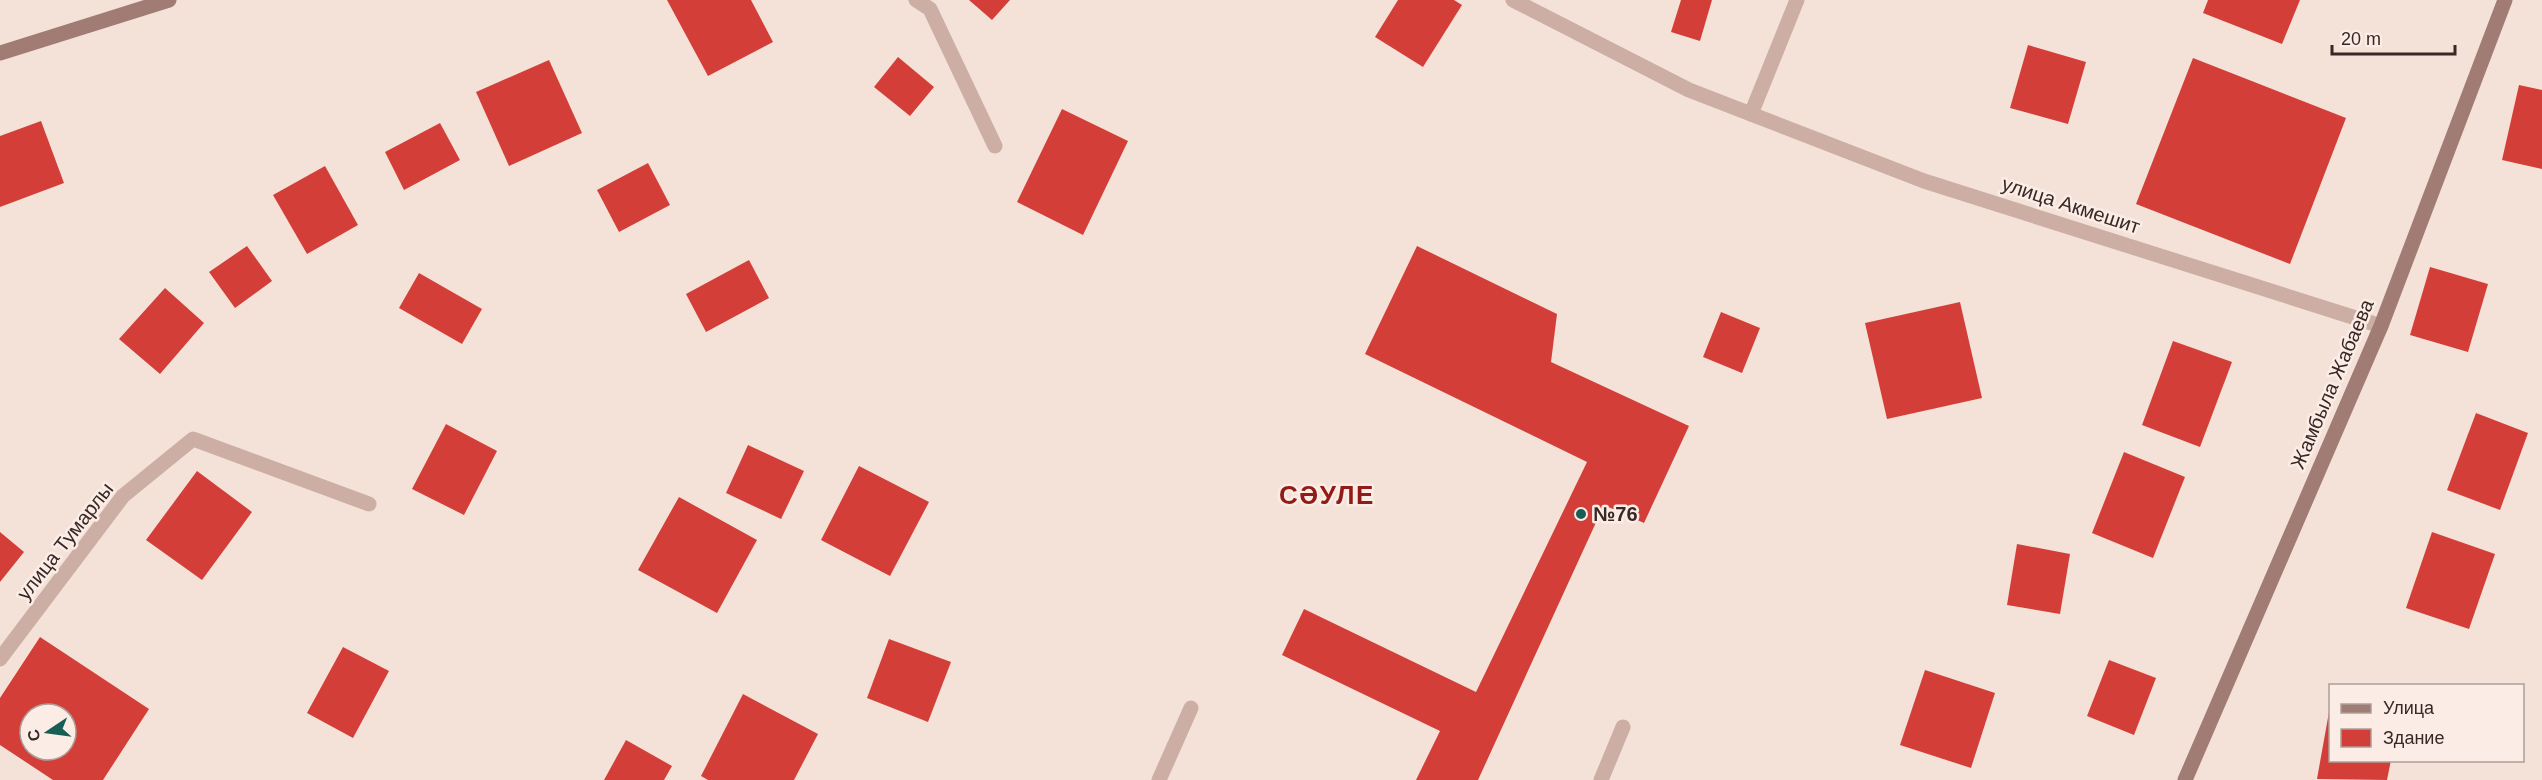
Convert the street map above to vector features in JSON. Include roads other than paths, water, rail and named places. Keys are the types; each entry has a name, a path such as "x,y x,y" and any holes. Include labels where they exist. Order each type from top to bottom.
{"street":[{"path":"0,53 169,0"},
{"path":"916,0 930,9 995,146"},
{"name":"улица Акмешит","path":"1513,0 1689,90 1924,181 2381,326"},
{"path":"1751,114 1797,0"},
{"name":"Жамбыла Жабаева","path":"2185,780 2381,326 2505,0"},
{"name":"улица Тумарлы","path":"0,659 123,496 193,439 369,504"},
{"path":"1159,780 1191,708"},
{"path":"1601,780 1623,727"}],"place":[{"name":"№76","path":"1581,514"}],"district":[{"name":"СӘУЛЕ","path":"1327,495"}]}
